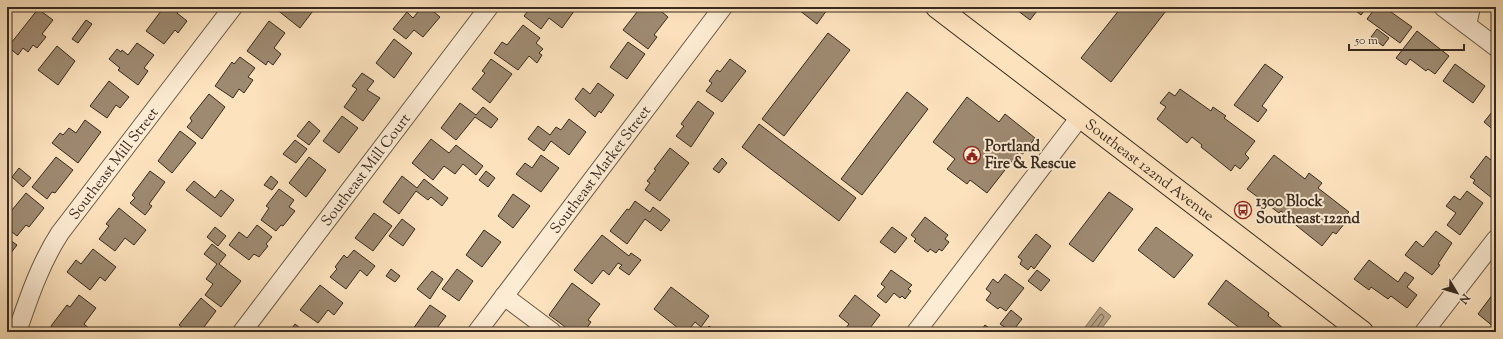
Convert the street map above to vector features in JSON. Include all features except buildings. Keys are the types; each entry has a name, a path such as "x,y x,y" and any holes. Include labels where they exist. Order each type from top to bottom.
{"main road":[{"name":"Southeast 122nd Avenue","path":"937,7 1350,328"}],"street":[{"name":"Southeast Mill Street","path":"17,332 33,284 49,250 60,233 233,7"},
{"name":"Southeast Mill Court","path":"242,332 489,7"},
{"name":"Southeast Market Street","path":"477,332 723,7"},
{"path":"1443,7 1496,47"},
{"path":"1467,25 1471,7"},
{"path":"916,332 1080,117"},
{"path":"1424,332 1496,239"},
{"path":"504,296 552,332"}],"water":[{"path":"1100,307 1111,316 1099,332 1085,332 1083,330"}],"place":[{"name":"Portland Fire & Rescue","path":"972,155"},
{"name":"1300 Block Southeast 122nd","path":"1243,210"}]}
